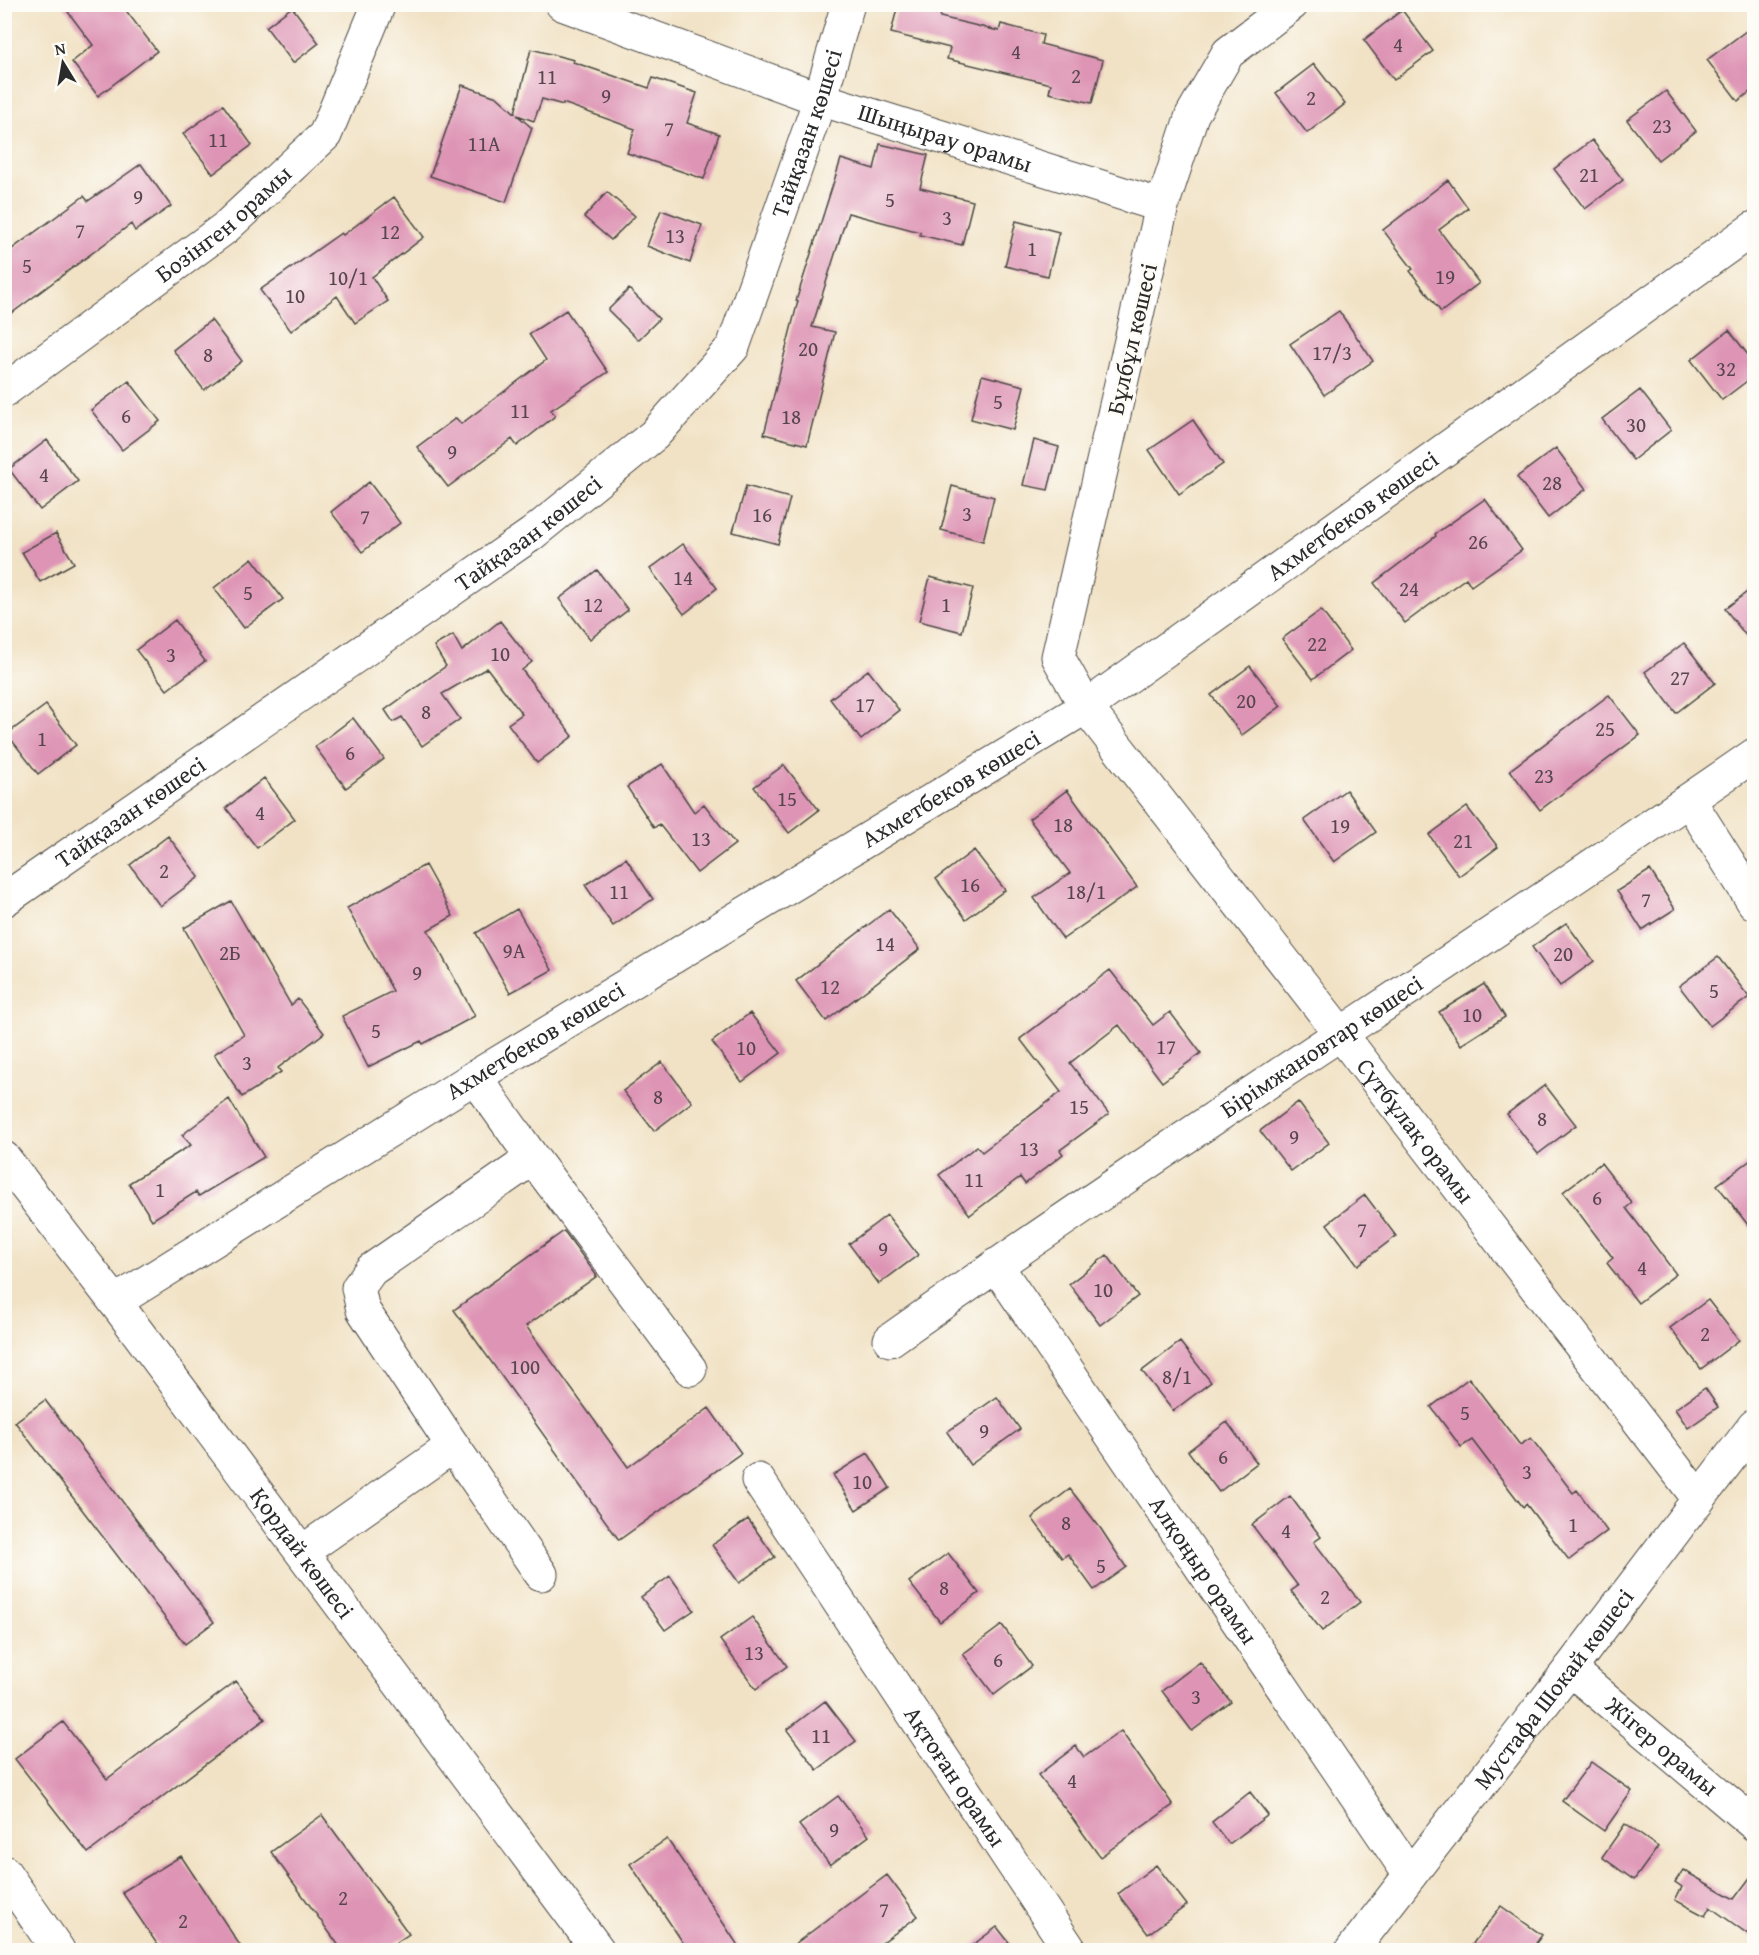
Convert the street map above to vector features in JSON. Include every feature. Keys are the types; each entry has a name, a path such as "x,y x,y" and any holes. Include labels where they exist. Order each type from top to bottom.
{"street":[{"name":"Бозінген орамы","path":"4,391 225,228 325,135 379,4"},
{"name":"Шыңырау орамы","path":"562,4 820,99 1162,206"},
{"name":"Тайқазан көшесі","path":"4,900 532,534 654,435 733,347 820,99 848,4"},
{"name":"Бұлбұл көшесі","path":"1086,707 1058,657 1162,206 1192,115 1228,53 1292,4"},
{"name":"Ахметбеков көшесі","path":"115,1302 475,1077 1086,707 1755,228"},
{"name":"Cүтбұлақ орамы","path":"1086,707 1699,1499"},
{"name":"Бірімжановтар көшесі","path":"890,1340 1340,1033 1755,755"},
{"path":"1689,800 1755,903"},
{"path":"475,1077 528,1153 690,1369"},
{"path":"528,1153 520,1167 371,1270 358,1288 363,1310 541,1574"},
{"name":"Қордай көшесі","path":"4,1158 302,1551 598,1950"},
{"name":"Алқоңыр орамы","path":"996,1266 1410,1875"},
{"name":"Мустафа Шокай көшесі","path":"1352,1950 1755,1426"},
{"path":"302,1551 453,1446"},
{"name":"Ақтоған орамы","path":"758,1480 1070,1950"},
{"name":"Жігер орамы","path":"1570,1669 1755,1824"},
{"path":"8,1886 58,1950"}],"building":[{"path":"62,4 121,4 157,51 98,96 72,62 93,45"},
{"path":"898,4 943,4 940,17 999,31 1001,24 1043,35 1041,44 1103,60 1092,103 1049,93 1051,84 947,59 950,48 891,33"},
{"path":"292,7 319,43 293,63 266,27"},
{"path":"1402,10 1433,51 1394,80 1364,40"},
{"path":"1746,31 1755,42 1755,88 1738,101 1707,60"},
{"path":"531,49 574,60 573,62 649,88 653,78 697,93 687,123 719,134 704,179 627,153 635,129 563,103 563,105 542,99 534,121 517,115 532,128 506,202 430,176 462,85 497,97 515,113"},
{"path":"1314,64 1345,104 1307,133 1276,93"},
{"path":"1666,91 1696,131 1658,160 1627,120"},
{"path":"223,105 252,145 213,174 183,134"},
{"path":"1592,140 1623,180 1585,209 1554,169"},
{"path":"880,144 928,155 920,188 973,201 962,245 848,213 812,327 835,332 807,445 764,434 798,301 796,301 841,159 874,169"},
{"path":"141,164 171,206 135,231 131,224 4,319 4,255 84,196 88,201"},
{"path":"1448,180 1468,208 1439,230 1479,283 1441,312 1410,271 1413,269 1383,230"},
{"path":"607,192 635,216 611,240 584,217"},
{"path":"394,197 424,237 372,277 388,301 355,323 337,296 291,331 260,290 341,233 343,235"},
{"path":"661,210 702,225 690,263 647,246"},
{"path":"1016,221 1059,232 1048,276 1005,266"},
{"path":"629,289 659,319 638,340 608,310"},
{"path":"566,310 608,372 551,410 555,416 517,446 512,439 448,487 417,447 456,418 461,424 546,360 529,334"},
{"path":"1339,311 1373,361 1324,395 1290,344"},
{"path":"211,320 242,361 204,390 173,350"},
{"path":"1729,330 1755,364 1755,375 1722,400 1691,360"},
{"path":"982,375 1024,386 1013,430 971,419"},
{"path":"129,381 160,421 122,450 91,410"},
{"path":"1640,390 1671,430 1633,460 1602,419"},
{"path":"1193,420 1223,464 1179,494 1149,450"},
{"path":"47,440 78,481 40,510 9,469"},
{"path":"1034,440 1059,447 1048,490 1023,485"},
{"path":"1556,448 1586,489 1548,518 1517,477"},
{"path":"369,482 400,523 362,552 331,512"},
{"path":"746,486 790,498 778,544 733,532"},
{"path":"952,486 994,497 983,541 941,530"},
{"path":"1485,499 1522,550 1471,586 1466,578 1405,623 1374,583 1436,536 1435,534"},
{"path":"56,533 74,563 40,582 22,552"},
{"path":"683,544 717,588 684,614 650,569"},
{"path":"252,558 283,599 244,628 214,588"},
{"path":"597,570 628,610 590,639 559,599"},
{"path":"930,577 973,588 962,632 919,621"},
{"path":"1755,586 1755,647 1725,609"},
{"path":"1321,610 1351,650 1313,679 1282,639"},
{"path":"175,620 205,661 167,690 136,650"},
{"path":"500,621 532,662 522,670 573,736 537,763 508,724 522,714 487,668 442,694 460,719 422,746 402,717 393,722 385,710 446,666 434,646 453,635 462,651"},
{"path":"1684,643 1715,683 1676,713 1645,672"},
{"path":"1250,666 1281,706 1242,735 1211,695"},
{"path":"868,670 899,710 861,740 830,699"},
{"path":"1609,695 1640,735 1540,810 1510,770"},
{"path":"46,705 76,745 38,774 7,734"},
{"path":"353,718 384,759 346,788 315,747"},
{"path":"662,764 694,812 704,804 735,844 697,873 659,824 654,828 627,787"},
{"path":"784,765 819,810 789,833 754,787"},
{"path":"264,778 295,819 257,848 226,808"},
{"path":"1067,790 1137,887 1063,939 1034,898 1070,873 1029,819"},
{"path":"1346,790 1376,832 1334,862 1304,820"},
{"path":"1467,807 1498,847 1459,876 1429,835"},
{"path":"168,836 199,877 160,906 130,865"},
{"path":"974,850 1005,890 966,919 936,879"},
{"path":"626,858 653,899 613,926 585,885"},
{"path":"425,865 453,916 428,930 475,1016 423,1044 421,1041 368,1067 342,1016 393,991 347,908"},
{"path":"1650,870 1675,909 1642,930 1617,891"},
{"path":"231,901 291,1005 298,999 324,1033 278,1068 281,1072 242,1097 214,1054 244,1035 184,928"},
{"path":"517,909 552,970 510,993 476,933"},
{"path":"889,909 920,949 826,1021 796,981"},
{"path":"1566,923 1594,961 1560,986 1532,947"},
{"path":"1718,957 1749,997 1710,1026 1679,986"},
{"path":"1110,970 1153,1025 1170,1012 1201,1053 1162,1082 1119,1025 1070,1063 1109,1114 1060,1150 1063,1154 1025,1184 1020,1177 970,1215 939,1175 977,1146 982,1152 1061,1092 1020,1039"},
{"path":"1484,984 1505,1017 1461,1045 1439,1012"},
{"path":"750,1013 781,1053 742,1082 712,1042"},
{"path":"662,1062 692,1102 654,1131 623,1091"},
{"path":"1545,1085 1576,1125 1538,1154 1507,1114"},
{"path":"229,1099 264,1157 199,1196 196,1192 152,1220 129,1183 191,1145 182,1135"},
{"path":"1298,1102 1329,1143 1291,1171 1260,1131"},
{"path":"1755,1157 1755,1234 1717,1185"},
{"path":"1601,1163 1632,1203 1626,1208 1676,1274 1638,1303 1607,1263 1613,1258 1563,1192"},
{"path":"1365,1195 1396,1236 1358,1265 1327,1224"},
{"path":"887,1215 918,1255 879,1284 849,1244"},
{"path":"564,1231 597,1276 526,1326 628,1467 709,1408 741,1453 619,1540 454,1310"},
{"path":"1107,1255 1138,1296 1100,1325 1069,1284"},
{"path":"1708,1300 1739,1340 1701,1369 1670,1328"},
{"path":"1180,1342 1211,1382 1173,1411 1142,1371"},
{"path":"1469,1378 1520,1445 1531,1438 1573,1493 1577,1490 1607,1531 1569,1560 1526,1504 1523,1507 1472,1440 1461,1447 1431,1407"},
{"path":"1705,1388 1718,1407 1688,1428 1675,1409"},
{"path":"997,1397 1020,1429 970,1465 947,1432"},
{"path":"45,1400 214,1622 185,1644 15,1422"},
{"path":"1227,1422 1257,1463 1219,1492 1188,1451"},
{"path":"868,1453 890,1488 856,1510 833,1475"},
{"path":"1070,1489 1101,1529 1126,1567 1094,1590 1068,1554 1062,1558 1032,1518"},
{"path":"1290,1496 1321,1537 1314,1542 1360,1602 1322,1631 1291,1591 1298,1586 1252,1525"},
{"path":"748,1519 775,1557 739,1583 712,1545"},
{"path":"948,1553 979,1593 940,1622 909,1582"},
{"path":"670,1576 694,1610 665,1630 641,1597"},
{"path":"752,1617 787,1666 756,1689 720,1640"},
{"path":"1002,1625 1032,1666 994,1695 963,1654"},
{"path":"1200,1662 1231,1702 1192,1731 1162,1691"},
{"path":"236,1681 265,1719 88,1853 15,1759 63,1722 107,1779"},
{"path":"825,1701 856,1741 817,1770 787,1730"},
{"path":"1121,1731 1173,1805 1100,1857 1038,1775 1076,1746 1084,1757"},
{"path":"1591,1762 1632,1791 1604,1831 1562,1801"},
{"path":"1250,1792 1268,1815 1229,1844 1212,1822"},
{"path":"838,1796 869,1836 830,1865 799,1825"},
{"path":"322,1815 409,1934 385,1950 342,1950 271,1852"},
{"path":"1625,1824 1658,1847 1634,1880 1602,1857"},
{"path":"667,1839 741,1950 688,1950 630,1864"},
{"path":"181,1856 243,1950 161,1950 122,1892"},
{"path":"1156,1865 1187,1905 1148,1934 1118,1894"},
{"path":"1683,1870 1734,1899 1755,1871 1755,1939 1710,1907 1705,1916 1675,1900 1682,1887 1675,1882"},
{"path":"887,1875 918,1916 872,1950 787,1950"},
{"path":"1501,1906 1542,1935 1531,1950 1468,1950"},
{"path":"997,1927 1015,1950 966,1950"}]}
